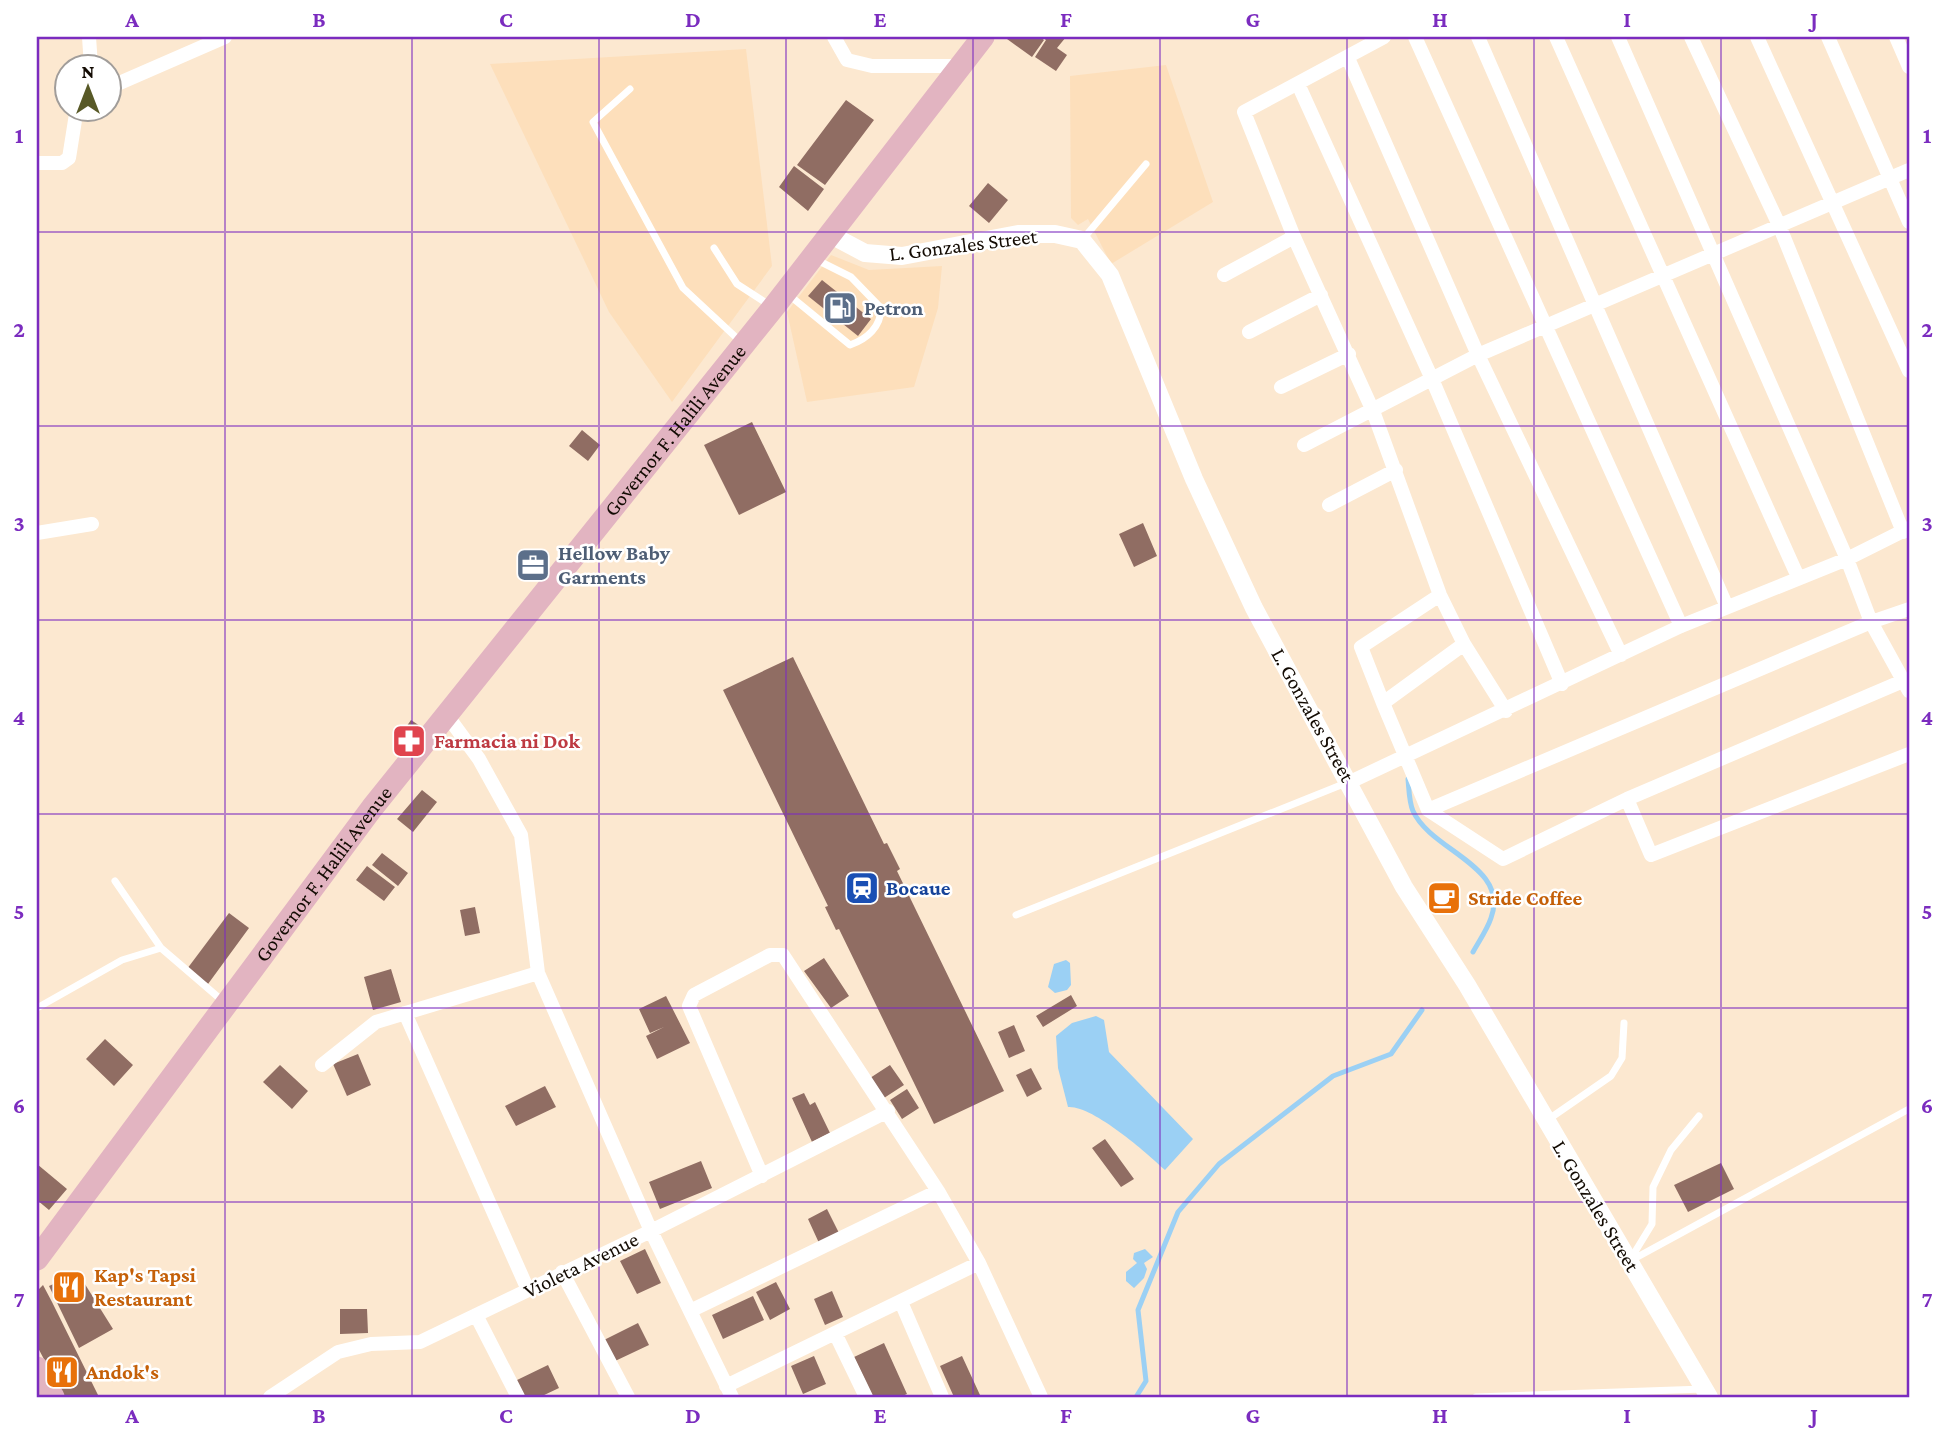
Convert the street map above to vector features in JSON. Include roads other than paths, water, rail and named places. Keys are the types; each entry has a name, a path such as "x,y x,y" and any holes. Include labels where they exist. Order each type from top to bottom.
{"main road":[{"name":"Governor F. Halili Avenue","path":"37,1259 226,1003 446,714 780,300 983,37"},
{"path":"37,1368 53,1397"}],"street":[{"path":"834,37 847,60 872,66 960,66"},
{"path":"1384,37 1244,112 1294,237 1373,411 1440,595 1464,644 1506,711"},
{"path":"1415,37 1681,626"},
{"path":"1478,37 1727,607"},
{"path":"1556,37 1797,577"},
{"path":"1440,595 1361,647 1428,810 1503,859 1627,799 1906,686 1871,622 1847,559 1620,37"},
{"path":"1350,782 1506,711 1681,626 1847,559 1906,530 1779,225 1691,37"},
{"path":"1757,37 1909,371"},
{"path":"1828,37 1909,222"},
{"path":"1896,37 1909,67"},
{"path":"122,82 219,38"},
{"path":"1348,58 1478,355 1621,655"},
{"path":"1298,83 1432,379 1562,684"},
{"path":"37,163 62,163 69,158 75,122"},
{"path":"1304,445 1478,355 1909,170"},
{"name":"L. Gonzales Street","path":"831,235 876,256 902,256 1018,234 1055,234 1082,240 1110,275 1162,405 1249,596 1404,887 1467,985 1707,1393"},
{"path":"1224,275 1294,237"},
{"path":"1249,332 1321,295"},
{"path":"1281,387 1349,354"},
{"path":"1329,505 1396,470"},
{"path":"37,533 92,524"},
{"path":"1428,810 1871,622 1909,609"},
{"path":"1383,704 1464,644"},
{"path":"446,714 479,759 521,835 538,973 651,1231 729,1391 835,1333 979,1263"},
{"path":"1627,799 1651,855 1909,754"},
{"path":"762,1176 689,1006 694,995 770,955 783,955 888,1111 938,1191 979,1263 1041,1397"},
{"path":"321,1065 376,1022 538,973"},
{"path":"405,1013 528,1290"},
{"name":"Violeta Avenue","path":"270,1397 338,1352 371,1344 420,1342 651,1231 888,1111"},
{"path":"690,1311 938,1191"},
{"path":"562,1272 628,1397"},
{"path":"901,1303 942,1397"},
{"path":"476,1315 518,1397"},
{"path":"835,1333 866,1397"}],"lane":[{"path":"630,89 593,122 683,288 743,344"},
{"path":"1082,240 1146,164"},
{"path":"714,248 737,284 780,300 850,345 863,340 881,320 881,308 851,277 813,258"},
{"path":"1016,915 1350,782"},
{"path":"116,881 161,948 226,1003"},
{"path":"37,1008 122,960 161,948"},
{"path":"1546,1121 1611,1076 1622,1058 1624,1024"},
{"path":"1629,1261 1909,1109"},
{"path":"1629,1261 1652,1224 1653,1187 1671,1150 1699,1115"},
{"path":"1476,1397 1707,1393"}],"water":[{"path":"1066,960 1070,963 1071,985 1067,990 1055,993 1048,987 1054,964"},
{"path":"1096,1016 1104,1020 1109,1052 1193,1139 1165,1170 1104,1121 1091,1113 1068,1107 1058,1068 1056,1036 1072,1023"},
{"path":"1145,1249 1153,1257 1144,1263 1147,1269 1144,1278 1134,1288 1126,1281 1126,1272 1137,1263 1133,1259 1134,1253"}],"waterway":[{"path":"1408,779 1413,811 1422,825 1466,860 1489,885 1494,900 1491,918 1473,952"},
{"path":"1136,1397 1146,1381 1138,1310 1178,1212 1219,1164 1333,1076 1391,1054 1422,1010"}],"place":[{"name":"Petron","path":"840,308"},
{"name":"Hellow Baby Garments","path":"533,565"},
{"name":"Farmacia ni Dok","path":"409,741"},
{"name":"Bocaue","path":"862,888"},
{"name":"Stride Coffee","path":"1444,898"},
{"name":"Kap's Tapsi Restaurant","path":"69,1287"},
{"name":"Andok's","path":"62,1372"}]}
